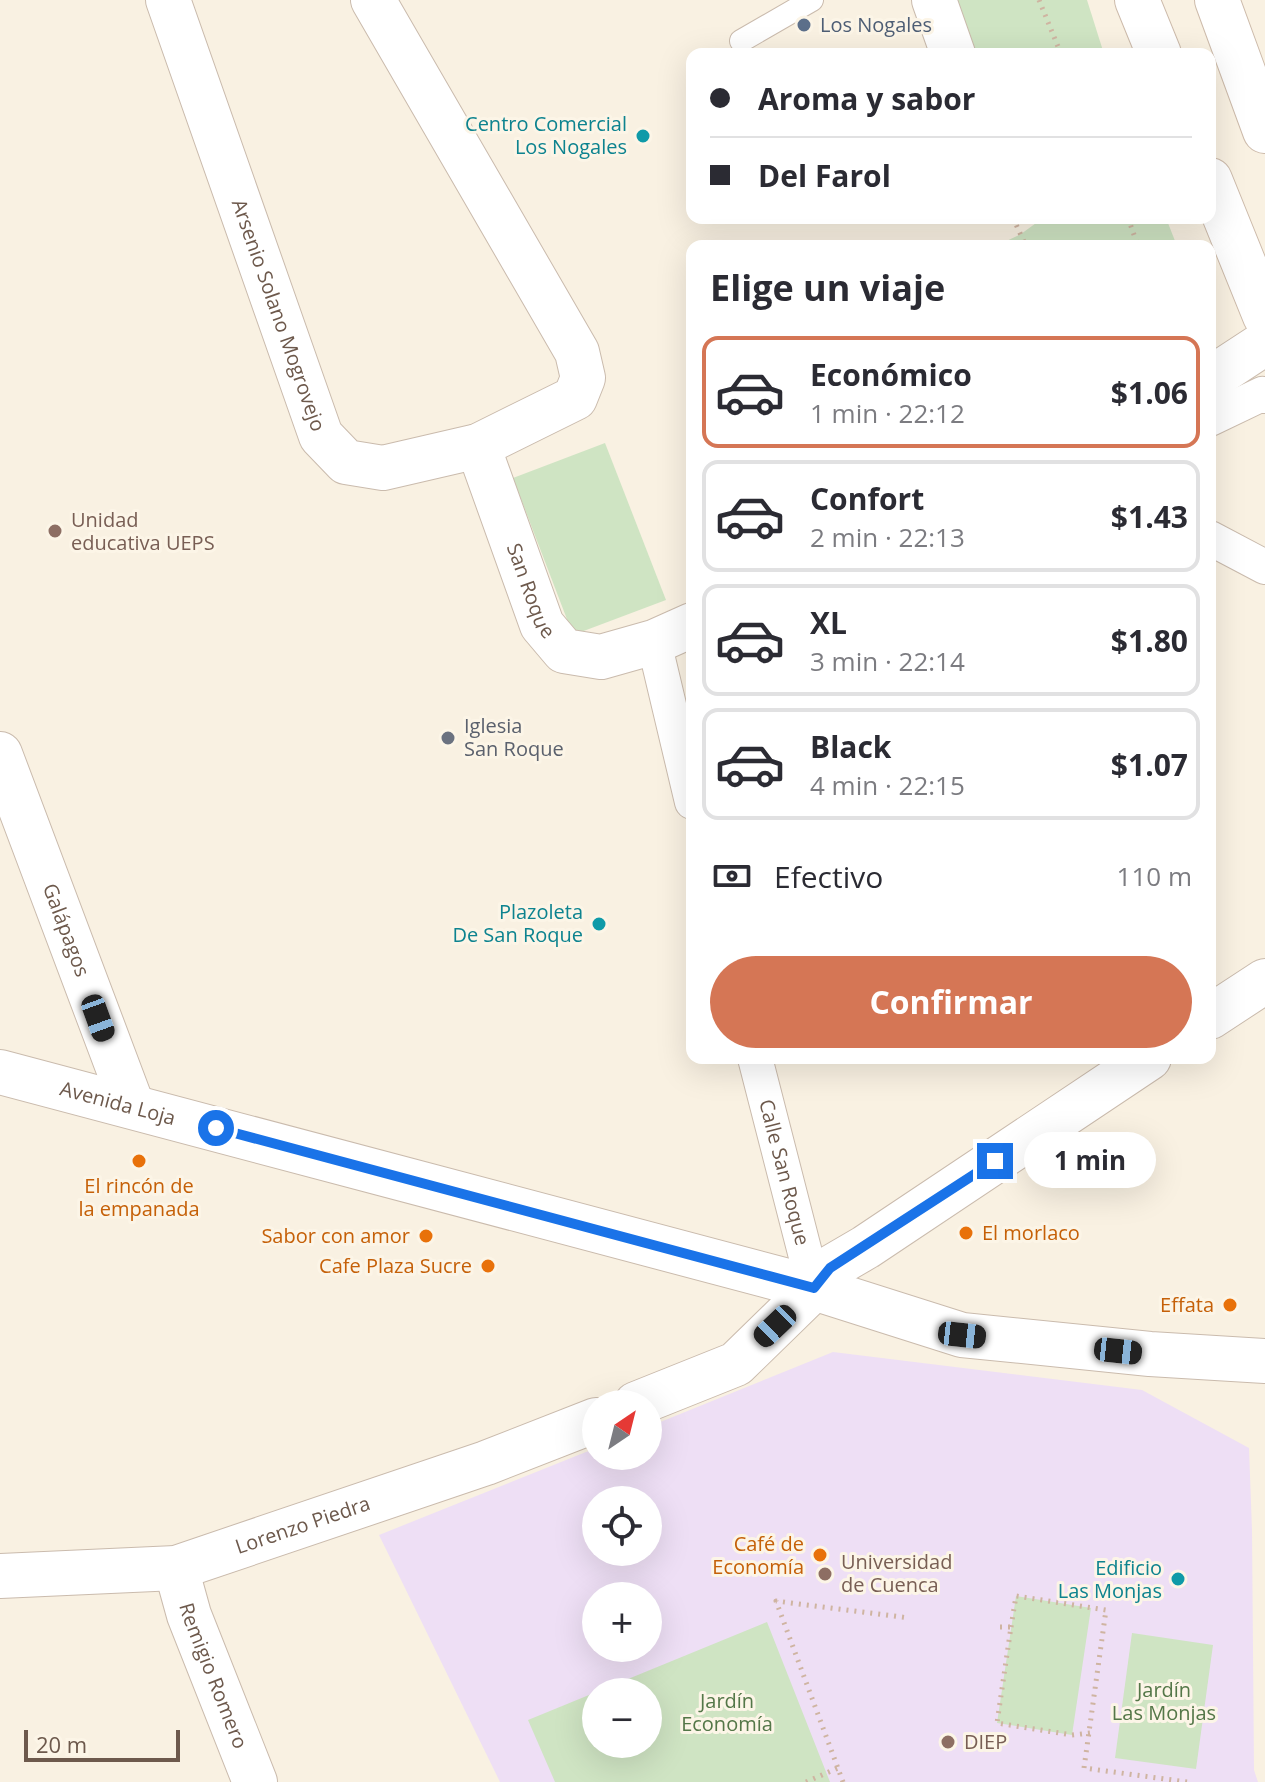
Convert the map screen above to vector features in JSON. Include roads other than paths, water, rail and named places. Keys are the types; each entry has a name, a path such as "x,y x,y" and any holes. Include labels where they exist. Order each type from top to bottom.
{"street":[{"name":"Arsenio Solano Mogrovejo","path":"168,0 321,436 346,462 383,468 478,446 575,398 583,378 577,352 373,0"},
{"path":"934,0 951,48"},
{"path":"1137,0 1157,48"},
{"path":"1217,0 1265,131"},
{"path":"1216,195 1265,316"},
{"path":"1216,375 1265,343"},
{"path":"1216,416 1262,394 1265,396"},
{"name":"San Roque","path":"478,446 542,625 564,651 601,657 673,634"},
{"path":"1216,541 1265,567"},
{"path":"673,634 686,749"},
{"name":"Galápagos","path":"0,754 132,1105"},
{"path":"1216,1013 1265,981"},
{"name":"Calle San Roque","path":"757,1064 814,1288"},
{"path":"662,1394 736,1364 814,1288 830,1268 1140,1064"},
{"name":"Avenida Loja","path":"0,1072 814,1288 962,1335 1150,1354 1265,1361"},
{"name":"Lorenzo Piedra","path":"0,1576 176,1568 486,1463 582,1425"},
{"name":"Remigio Romero","path":"176,1568 189,1615 255,1782"}],"lane":[{"path":"741,41 812,0"}],"place":[{"name":"Los Nogales","path":"804,25"},
{"name":"Centro Comercial Los Nogales","path":"643,136"},
{"name":"Unidad educativa UEPS","path":"55,531"},
{"name":"Iglesia San Roque","path":"448,738"},
{"name":"Plazoleta De San Roque","path":"599,924"},
{"name":"El rincón de la empanada","path":"139,1161"},
{"name":"El morlaco","path":"966,1233"},
{"name":"Sabor con amor","path":"426,1236"},
{"name":"Cafe Plaza Sucre","path":"488,1266"},
{"name":"Effata","path":"1230,1305"},
{"name":"Café de Economía","path":"820,1555"},
{"name":"Universidad de Cuenca","path":"825,1574"},
{"name":"Edificio Las Monjas","path":"1178,1579"},
{"name":"DIEP","path":"948,1742"}],"park label":[{"name":"Jardín Las Monjas","path":"1164,1702"},
{"name":"Jardín Economía","path":"727,1712"}]}
